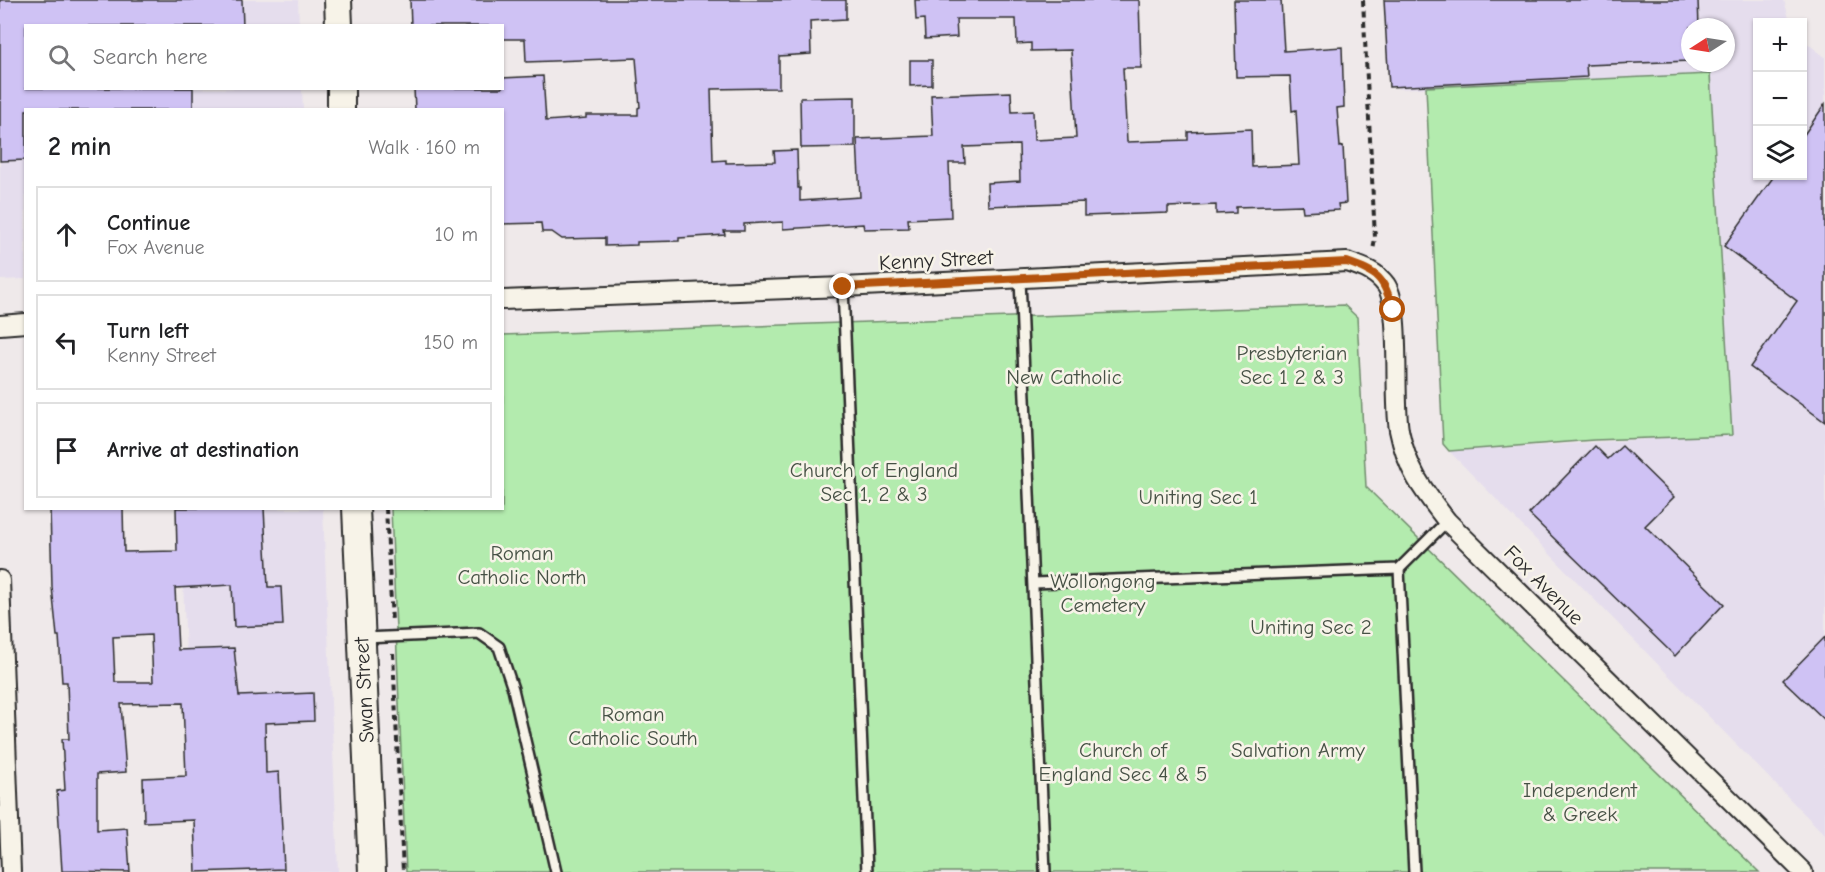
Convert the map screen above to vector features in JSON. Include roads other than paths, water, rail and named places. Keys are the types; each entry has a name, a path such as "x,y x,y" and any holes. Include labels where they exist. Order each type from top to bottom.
{"street":[{"path":"338,0 339,24"},
{"path":"341,90 341,108"},
{"name":"Kenny Street","path":"504,300 843,287 1347,262 1370,270"},
{"name":"Fox Avenue","path":"1370,270 1386,285 1393,310 1399,428 1408,465 1424,491 1447,521 1803,872"},
{"path":"0,325 24,323"},
{"name":"Swan Street","path":"356,510 372,872"},
{"path":"0,580 11,872"}],"lane":[{"path":"1020,279 1045,872"},
{"path":"843,287 867,872"},
{"path":"1034,583 1398,569 1447,521"},
{"path":"1398,569 1414,872"},
{"path":"362,638 480,633 499,647 513,689 556,872"}],"park label":[{"name":"Presbyterian Sec 1 2 & 3","path":"1292,365"},
{"name":"New Catholic","path":"1064,377"},
{"name":"Church of England Sec 1, 2 & 3","path":"874,482"},
{"name":"Uniting Sec 1","path":"1198,497"},
{"name":"Roman Catholic North","path":"522,565"},
{"name":"Wollongong Cemetery","path":"1103,593"},
{"name":"Uniting Sec 2","path":"1311,627"},
{"name":"Roman Catholic South","path":"633,726"},
{"name":"Salvation Army","path":"1298,750"},
{"name":"Church of England Sec 4 & 5","path":"1123,762"},
{"name":"Independent & Greek","path":"1580,802"}]}
